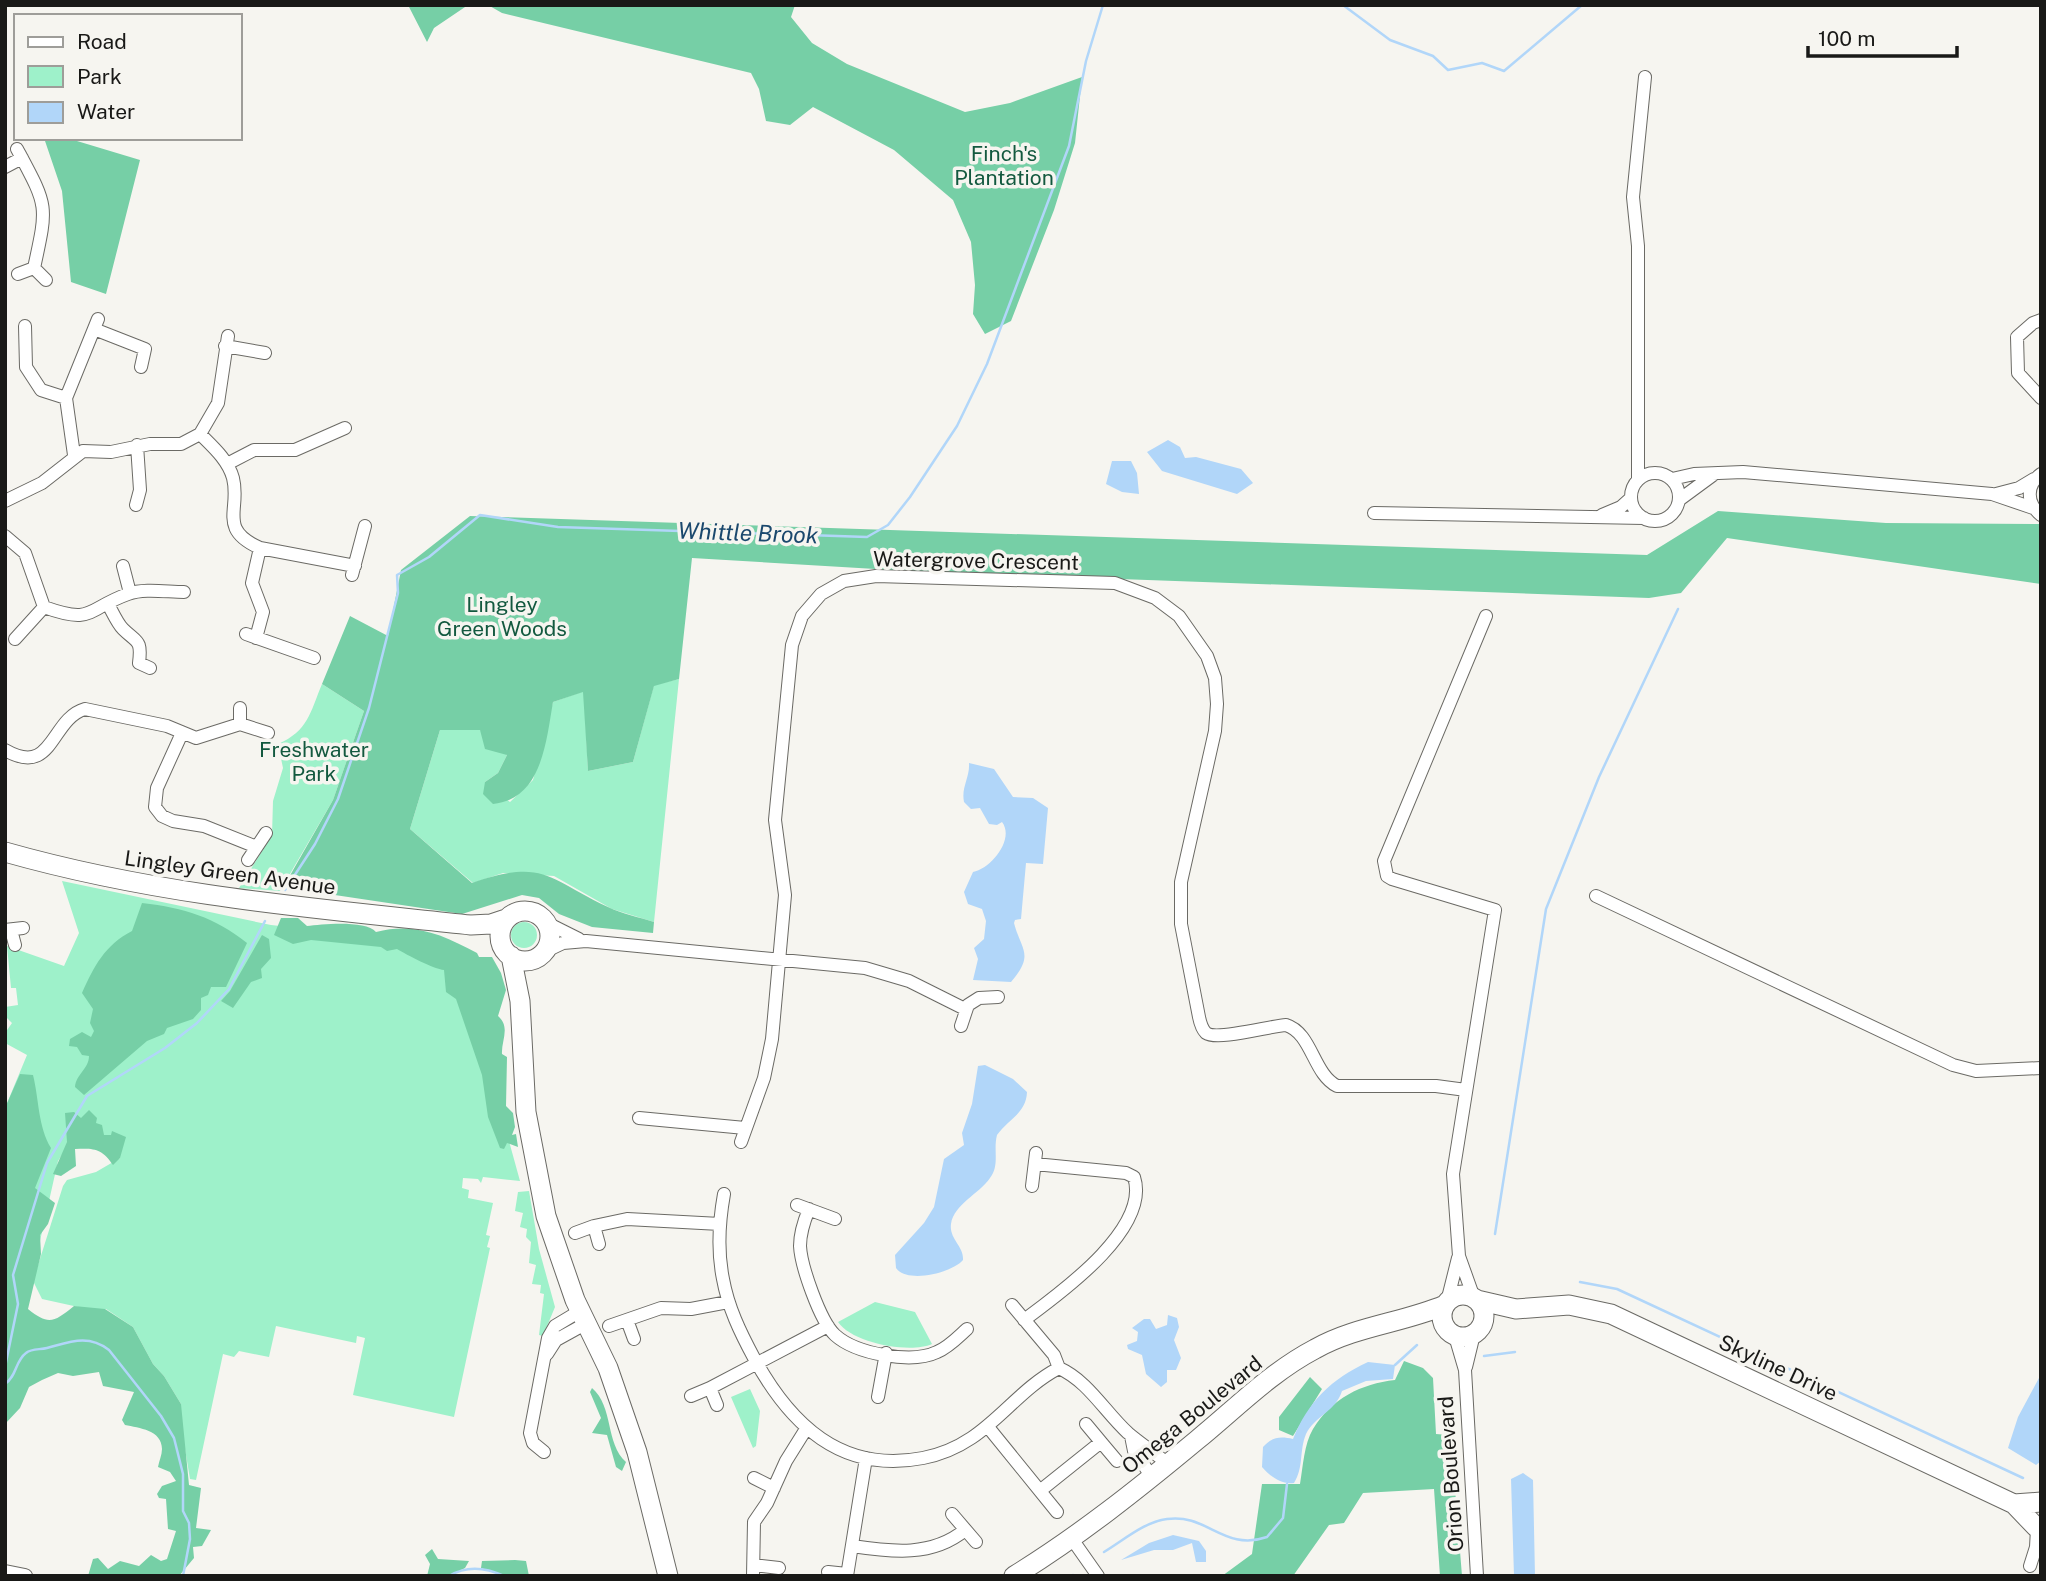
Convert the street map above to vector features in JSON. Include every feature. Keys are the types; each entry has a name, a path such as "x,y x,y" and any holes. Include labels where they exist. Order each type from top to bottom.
{"main road":[{"name":"Lingley Green Avenue","path":"5,852 118,881 197,895 452,923 481,925 506,919"},
{"path":"520,1001 524,979 550,938 547,923 536,912 528,910 512,914 500,931 520,1001 526,1112 546,1216 577,1320 608,1368 650,1494 668,1576"},
{"name":"Lingley Green Avenue","path":"452,923 506,950"},
{"path":"506,950 518,960 539,956"},
{"path":"1460,1295 1476,1299 1484,1312 1464,1331 1442,1317 1446,1304 1460,1295"},
{"name":"Skyline Drive","path":"1476,1299 1516,1309 1569,1305 1611,1314 2014,1504 2038,1531"},
{"name":"Omega Boulevard","path":"1014,1576 1072,1539 1270,1380 1315,1349 1350,1333 1413,1319 1446,1304"},
{"name":"Skyline Drive","path":"1464,1331 1516,1309"},
{"name":"Omega Boulevard","path":"1413,1319 1464,1331"},
{"name":"Skyline Drive","path":"2014,1504 2041,1504"},
{"path":"2038,1531 2036,1515 2041,1504"}],"street":[{"path":"1644,518 1633,506 1632,498 1638,480 1638,246 1633,197 1645,77"},
{"path":"5,167 19,154 39,190 44,205 44,222 34,268"},
{"path":"18,274 34,268"},
{"path":"34,268 46,280"},
{"path":"2041,320 2033,323 2017,337 2018,373 2041,398"},
{"path":"74,455 66,398 96,324 145,349 141,367"},
{"path":"24,325 26,367 41,390 66,398"},
{"path":"5,501 42,482 74,455 83,451 111,452 137,445 181,444 201,434 218,403 226,341 265,353"},
{"path":"227,464 254,450 295,450 346,428"},
{"path":"201,434 227,464 233,479 231,510 237,532 248,543 353,571 365,526"},
{"path":"134,506 140,490 137,445"},
{"path":"1637,445 1679,493 1679,500"},
{"path":"1638,480 1644,475 1743,472 1993,494 2012,490 2039,475"},
{"path":"1374,513 1651,520 1666,518 1679,500 1713,475"},
{"path":"2038,513 2029,493 2039,475"},
{"path":"1993,494 2038,513"},
{"path":"1595,518 1621,508 1632,498"},
{"path":"5,536 25,553 44,607"},
{"path":"260,548 252,583 262,612 251,636 315,658"},
{"path":"123,566 130,593"},
{"name":"Watergrove Crescent","path":"741,1142 769,1058 785,895 776,835 777,795 792,645 808,608 821,594 844,581 876,576 1115,583 1155,598 1179,616 1198,640 1215,678 1217,717 1181,882 1180,903 1202,1026 1207,1034 1214,1035 1291,1026 1326,1077 1337,1086 1436,1086 1466,1090"},
{"path":"44,607 72,617 96,612 130,593 184,592"},
{"path":"108,604 122,628 137,639 139,663 150,667"},
{"path":"15,639 44,607"},
{"path":"1446,1304 1458,1256 1453,1174 1495,910 1391,879 1387,876 1384,861 1486,616"},
{"path":"240,708 240,724"},
{"path":"5,750 26,757 44,752 55,741 65,721 85,709 167,726 182,733 203,737 240,724 268,733"},
{"path":"182,733 157,788 155,807 162,816 173,821 204,826 254,846"},
{"path":"248,860 254,846 266,833"},
{"path":"1596,896 1953,1065 1976,1070 2041,1068"},
{"path":"547,923 565,935 586,941"},
{"path":"13,929 15,945"},
{"path":"539,956 563,943 586,941 779,959 873,971 909,981 965,1009"},
{"path":"961,1026 965,1009 979,998 998,997"},
{"path":"639,1118 745,1128"},
{"path":"1024,1320 1082,1275 1109,1246 1131,1209 1136,1185 1134,1177 1126,1173 1035,1158 1032,1186"},
{"path":"724,1194 720,1224 720,1258 728,1303 758,1365 784,1408 806,1429 866,1458 895,1461 923,1458 953,1449 988,1427 1059,1368"},
{"path":"835,1219 803,1207 800,1250 809,1281 828,1326 846,1342 886,1353 926,1356 945,1348 967,1329"},
{"path":"575,1233 627,1219 720,1224"},
{"path":"594,1226 599,1244"},
{"path":"1458,1256 1476,1299"},
{"path":"609,1326 661,1308 691,1309 728,1303"},
{"path":"1012,1304 1054,1355 1059,1368 1076,1377 1131,1436 1146,1444 1168,1464"},
{"path":"544,1452 533,1443 530,1433 546,1355 556,1340 577,1320"},
{"path":"627,1320 634,1339"},
{"path":"691,1396 758,1365 828,1326"},
{"name":"Orion Boulevard","path":"1464,1331 1477,1576"},
{"name":"Orion Boulevard","path":"1464,1331 1465,1370"},
{"path":"878,1398 886,1353"},
{"path":"710,1388 717,1405"},
{"path":"1086,1424 1117,1461"},
{"path":"988,1427 1057,1512"},
{"path":"779,1568 753,1570 754,1522 806,1429"},
{"path":"1131,1436 1134,1451 1152,1477"},
{"path":"1041,1490 1101,1442"},
{"path":"828,1572 847,1575 866,1458"},
{"path":"754,1478 774,1488"},
{"path":"952,1514 976,1542"},
{"path":"852,1546 922,1550 945,1544 965,1530"},
{"path":"2038,1531 2030,1566 2041,1554"},
{"path":"1072,1539 1098,1576"},
{"path":"5,1572 25,1576"}],"green space":[{"path":"408,5 468,5 434,28 427,42"},
{"name":"Finch's Plantation","path":"488,5 795,5 791,17 812,43 847,64 965,112 1010,103 1082,77 1075,143 1054,210 1011,321 985,334 973,314 975,285 971,242 953,200 894,150 813,107 790,125 766,121 759,89 751,73 502,13"},
{"path":"45,140 74,140 140,160 106,294 71,282 62,191"},
{"name":"Lingley Green Woods","path":"1718,511 1886,523 2041,524 2041,584 1727,538 1681,593 1649,598 926,572 692,558 679,679 654,686 633,762 588,771 583,692 553,702 544,751 532,780 522,792 509,800 493,804 483,794 485,782 498,773 507,755 485,749 480,730 440,730 410,829 472,883 515,872 544,875 613,909 654,922 653,933 592,927 559,914 539,898 522,895 462,914 308,891 288,879 333,800 364,711 322,684 350,616 388,636 401,570 470,516 1647,555"},
{"path":"679,679 654,922 612,909 554,876 503,873 473,883 410,829 440,730 480,730 507,755 498,773 485,782 510,802 533,780 553,702 584,691 588,771 633,762 654,685"},
{"name":"Freshwater Park","path":"322,684 364,711 333,800 280,891 239,888 272,835 273,801 283,768 278,744 302,727"},
{"path":"62,881 271,925 455,945 520,1181 483,1177 481,1183 478,1179 463,1178 462,1188 469,1190 468,1198 493,1203 486,1235 490,1236 487,1247 490,1248 454,1417 353,1395 365,1338 357,1336 356,1343 276,1326 269,1357 239,1351 234,1357 223,1354 196,1480 190,1479 180,1419 181,1404 164,1376 153,1364 133,1327 106,1309 92,1310 42,1299 33,1281 67,1180 96,1172 120,1158 76,1132 58,1161 24,1312 5,1108 27,1055 5,1043 5,1033 12,1023 5,1016 5,1007 18,1005 16,988 11,988 7,946 64,966 79,933"},
{"path":"142,903 198,915 223,926 247,943 226,987 211,987 208,995 201,998 201,1010 193,1019 167,1028 164,1034 147,1041 84,1095 75,1087 89,1056 82,1055 77,1047 69,1046 70,1039 82,1032 91,1037 94,1031 90,1023 93,1009 82,993 101,957 114,943 132,931"},
{"path":"281,918 298,918 307,926 354,924 376,932 403,929 428,932 477,953 479,957 492,957 506,990 498,1016 505,1029 502,1054 507,1057 506,1106 513,1113 515,1127 512,1135 516,1134 518,1147 507,1143 504,1149 500,1148 488,1117 482,1075 456,999 446,992 444,970 397,949 387,951 381,947 311,940 293,944 274,935"},
{"path":"524,922 533,926 537,935 533,944 524,948 515,944 511,935 515,926"},
{"path":"262,935 269,939 271,958 261,969 262,978 251,982 233,1008 221,1001 230,991"},
{"path":"20,1074 33,1075 41,1122 51,1148 35,1188 55,1203 48,1224 40,1235 41,1254 28,1309 41,1318 51,1320 74,1306 105,1309 133,1327 153,1364 164,1376 181,1404 189,1485 201,1488 196,1528 211,1530 202,1546 193,1547 194,1558 179,1576 88,1576 93,1559 98,1558 108,1569 120,1561 139,1566 151,1555 161,1561 167,1559 176,1531 168,1529 166,1499 159,1498 157,1494 162,1486 176,1481 170,1472 158,1467 161,1443 154,1434 125,1425 122,1420 134,1392 103,1386 99,1372 73,1376 58,1373 29,1387 20,1408 5,1424 5,1108"},
{"path":"89,1110 97,1118 96,1123 102,1125 104,1135 111,1135 112,1131 126,1137 120,1158 113,1165 97,1150 75,1149 76,1166 61,1176 53,1174 67,1142 65,1113 74,1112 81,1118"},
{"path":"529,1191 539,1249 555,1307 543,1336 539,1335 544,1294 540,1293 541,1285 532,1284 536,1265 529,1263 531,1242 526,1237 527,1229 520,1227 523,1213 515,1211 518,1192"},
{"path":"875,1302 915,1312 932,1344 910,1348 882,1345 856,1336 838,1322"},
{"path":"1404,1361 1423,1368 1433,1378 1436,1434 1449,1435 1451,1467 1444,1480 1455,1489 1462,1576 1440,1576 1434,1489 1363,1493 1344,1523 1329,1525 1293,1576 1222,1576 1252,1554 1262,1484 1300,1484 1308,1442 1321,1418 1348,1394 1395,1380"},
{"path":"1310,1377 1322,1389 1293,1436 1279,1430 1279,1417"},
{"path":"592,1388 604,1405 615,1445 626,1462 622,1471 616,1467 607,1435 592,1433 601,1418 590,1392"},
{"path":"750,1389 760,1411 756,1446 753,1448 731,1397"},
{"path":"432,1549 438,1559 469,1561 465,1568 449,1576 427,1576 430,1564 425,1555"},
{"path":"482,1561 526,1561 529,1576 504,1576 481,1568"}],"water":[{"path":"1168,440 1180,447 1185,458 1196,457 1241,469 1253,483 1237,494 1162,471 1147,452"},
{"path":"1112,461 1131,461 1137,473 1139,494 1122,492 1106,484"},
{"path":"969,763 994,769 1013,797 1033,798 1048,808 1043,864 1026,863 1021,919 1015,920 1014,923 1024,958 1023,965 1011,982 973,980 978,959 974,948 984,939 986,921 982,909 968,904 964,892 973,872 987,865 999,852 1003,845 1005,829 1002,822 997,825 989,824 980,808 971,809 964,802"},
{"path":"985,1065 1013,1079 1027,1092 1020,1111 997,1135 993,1173 953,1217 951,1229 963,1260 949,1269 930,1275 902,1273 896,1268 895,1255 924,1223 934,1207 944,1159 964,1145 962,1133 972,1104 978,1066"},
{"path":"1168,1315 1177,1318 1179,1327 1174,1340 1181,1358 1176,1370 1167,1370 1167,1382 1161,1387 1146,1374 1142,1355 1128,1349 1127,1345 1137,1341 1138,1332 1132,1328 1144,1319 1150,1319 1156,1329 1167,1325"},
{"path":"1368,1362 1395,1365 1393,1379 1366,1381 1342,1391 1335,1404 1306,1434 1294,1483 1280,1481 1269,1474 1262,1467 1263,1447 1276,1438 1293,1439 1306,1414 1322,1393 1343,1376"},
{"path":"2039,1378 2041,1461 2036,1465 2008,1448 2018,1417"},
{"path":"1523,1473 1533,1480 1535,1576 1514,1576 1511,1479"},
{"path":"1173,1535 1199,1541 1206,1551 1206,1562 1196,1562 1192,1543 1173,1550 1154,1550 1121,1560 1149,1543"}],"waterway":[{"name":"Whittle Brook","path":"285,890 315,844 338,799 369,708 398,593 397,575 429,557 480,515 558,527 867,537 888,525 957,426 987,364 1069,146 1086,61 1103,5"},
{"name":"Whittle Brook","path":"1343,5 1390,40 1433,56 1448,70 1482,63 1504,71 1582,5"},
{"path":"1495,1234 1546,909 1599,777 1678,609"},
{"name":"Whittle Brook","path":"5,1367 18,1304 13,1275 47,1163 87,1096 165,1048 197,1023 229,989 265,921"},
{"path":"1580,1282 1617,1289 2023,1478"},
{"path":"5,1384 12,1377 22,1356 31,1350 79,1341 94,1342 109,1350 161,1416 174,1438 183,1474 183,1511 189,1523 190,1539 183,1576"},
{"path":"1395,1365 1417,1345"},
{"path":"1484,1356 1515,1352"},
{"path":"1104,1552 1142,1528 1167,1519 1193,1521 1239,1540 1267,1537 1283,1518 1287,1484"},
{"path":"449,1576 476,1568 504,1576"}]}
